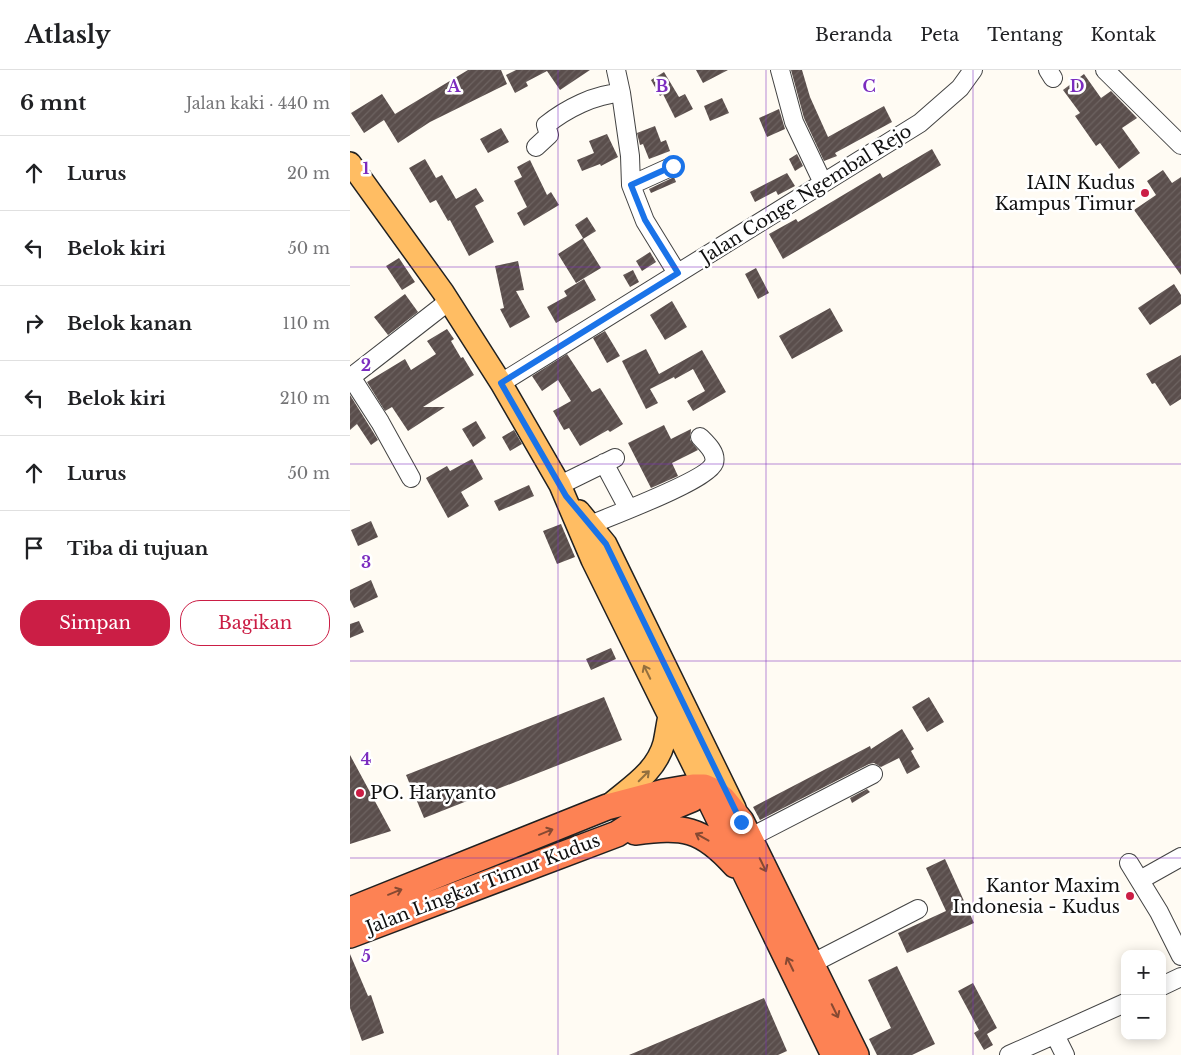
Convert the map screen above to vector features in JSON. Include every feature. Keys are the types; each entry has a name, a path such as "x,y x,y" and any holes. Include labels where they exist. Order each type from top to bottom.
{"highway":[{"name":"Jalan Lingkar Timur Kudus","path":"350,910 607,807 664,792 704,787"},
{"path":"704,787 723,799 745,830 812,964 848,1054"},
{"path":"617,834 634,823 692,800 704,787"},
{"path":"704,787 750,882 848,1054"},
{"path":"617,834 661,828 680,829 696,833 706,838 726,855 750,882"},
{"name":"Jalan Lingkar Timur Kudus","path":"350,935 617,834"}],"main road":[{"path":"353,174 449,301 501,383 563,490 606,544 745,830"},
{"path":"563,490 592,560 704,787"},
{"path":"607,807 650,770 664,744 668,716"},
{"path":"699,735 704,760 704,787"}],"street":[{"path":"780,70 794,122 823,184"},
{"name":"Jalan Conge Ngembal Rejo","path":"501,383 920,123 960,88 973,70"},
{"path":"1105,70 1181,145"},
{"path":"536,147 549,135 546,125 562,114 599,98 622,78"},
{"path":"622,78 631,185 645,220 678,273"},
{"path":"631,185 673,166"},
{"path":"411,478 380,422 351,378 449,301"},
{"path":"590,525 680,486 701,476 712,468 715,461 712,450 700,437"},
{"path":"563,490 609,461 628,508"},
{"path":"745,830 873,774"},
{"path":"1140,880 1181,857"},
{"path":"1129,863 1159,912 1181,956"},
{"path":"812,964 918,908"},
{"path":"1166,984 1181,977"},
{"path":"1009,1055 1121,1005"},
{"path":"1056,1035 1065,1055"}],"building":[{"path":"468,70 501,70 507,84 430,122 398,143 384,120 364,133 351,113 382,94 395,114"},
{"path":"516,70 590,70 560,90 547,71 526,82 528,86 515,93 506,75"},
{"path":"696,70 728,70 703,83"},
{"path":"791,70 802,70 810,97 828,137 884,106 892,122 835,153 837,156 824,161 804,118"},
{"path":"664,72 679,97 685,94 693,109 675,118 663,94 660,96 651,80"},
{"path":"1084,74 1101,98 1111,91 1137,118 1122,128 1140,153 1119,169 1100,143 1096,146 1075,116 1080,113 1063,90"},
{"path":"722,98 729,113 710,121 704,106"},
{"path":"779,109 785,129 767,137 759,118"},
{"path":"655,126 661,142 666,140 670,151 649,159 643,144 640,145 637,133"},
{"path":"501,128 509,142 488,153 480,139"},
{"path":"607,134 618,157 601,166 600,164 582,171 577,160 594,153 589,141"},
{"path":"932,149 941,165 783,259 769,234 796,219 798,222 880,173 883,178"},
{"path":"797,154 803,166 795,171 789,159"},
{"path":"425,159 436,178 442,175 456,199 476,188 484,201 475,206 494,242 469,256 450,220 448,221 436,200 430,203 409,168"},
{"path":"530,160 547,195 551,192 559,205 524,226 517,213 527,207 514,181 522,177 517,167"},
{"path":"1163,170 1172,183 1181,177 1181,275 1134,210 1156,195 1147,181"},
{"path":"787,173 795,186 778,195 776,191 755,202 750,192"},
{"path":"674,177 676,182 651,193 649,189"},
{"path":"587,217 596,231 583,239 601,268 576,283 558,254 583,238 575,225"},
{"path":"650,252 656,262 642,271 636,261"},
{"path":"399,258 415,282 402,290 386,266"},
{"path":"518,261 524,290 516,291 530,317 510,328 500,309 504,308 495,266"},
{"path":"756,268 769,293 758,299 745,274"},
{"path":"633,270 639,282 630,287 623,275"},
{"path":"584,279 596,300 556,323 547,307 567,296 564,291"},
{"path":"1174,284 1181,295 1181,304 1150,325 1138,308"},
{"path":"405,294 418,312 388,335 374,317"},
{"path":"672,301 687,327 665,340 650,315"},
{"path":"830,308 843,331 792,359 779,336"},
{"path":"447,329 454,339 451,341 474,375 423,407 445,407 408,431 392,407 385,411 367,382 405,359 411,370 436,354 427,341"},
{"path":"605,331 620,356 607,363 593,338"},
{"path":"646,349 659,374 702,350 726,392 693,411 687,401 705,391 693,369 650,389 658,403 646,409 622,361"},
{"path":"567,354 592,392 600,388 623,424 580,446 569,428 564,430 553,411 571,401 558,380 542,391 532,376"},
{"path":"1181,355 1181,399 1170,406 1155,383 1152,384 1146,374"},
{"path":"350,395 378,440 371,445 357,424 350,430"},
{"path":"476,421 486,438 473,447 462,429"},
{"path":"664,425 671,439 691,429 690,440 698,450 672,463 678,476 651,488 628,443"},
{"path":"514,430 522,444 510,451 502,437"},
{"path":"472,459 483,479 461,492 469,506 448,518 426,478 447,466 450,471"},
{"path":"529,485 534,496 499,511 494,501"},
{"path":"371,521 378,537 358,546 351,530"},
{"path":"561,524 575,557 557,564 543,531"},
{"path":"371,580 378,597 354,608 350,600 350,590"},
{"path":"359,621 364,632 350,638 350,624"},
{"path":"611,648 616,659 591,670 586,659"},
{"path":"604,697 622,740 424,818 406,775"},
{"path":"929,697 944,722 927,732 912,707"},
{"path":"902,729 914,749 911,751 920,767 907,774 899,758 881,767 874,763 869,764 760,820 753,807 870,746 871,749"},
{"name":"PO. Haryanto","path":"350,755 391,831 350,844"},
{"path":"867,789 870,792 852,803 850,798"},
{"path":"945,859 974,923 907,953 898,933 946,911 926,868"},
{"path":"350,954 368,996 371,995 384,1033 362,1041 350,1008"},
{"path":"897,966 935,1044 912,1055 877,1055 869,1039 891,1028 868,980"},
{"path":"973,983 997,1028 987,1034 993,1045 984,1050 974,1033 979,1030 958,991"},
{"path":"764,998 787,1051 778,1055 629,1055"}],"place":[{"name":"IAIN Kudus Kampus Timur","path":"1145,193"},
{"name":"PO. Haryanto","path":"360,793"},
{"name":"Kantor Maxim Indonesia - Kudus","path":"1130,896"}],"route":[{"path":"673,166 631,185 645,220 678,273 501,383 566,496 606,544 741,822"}]}
